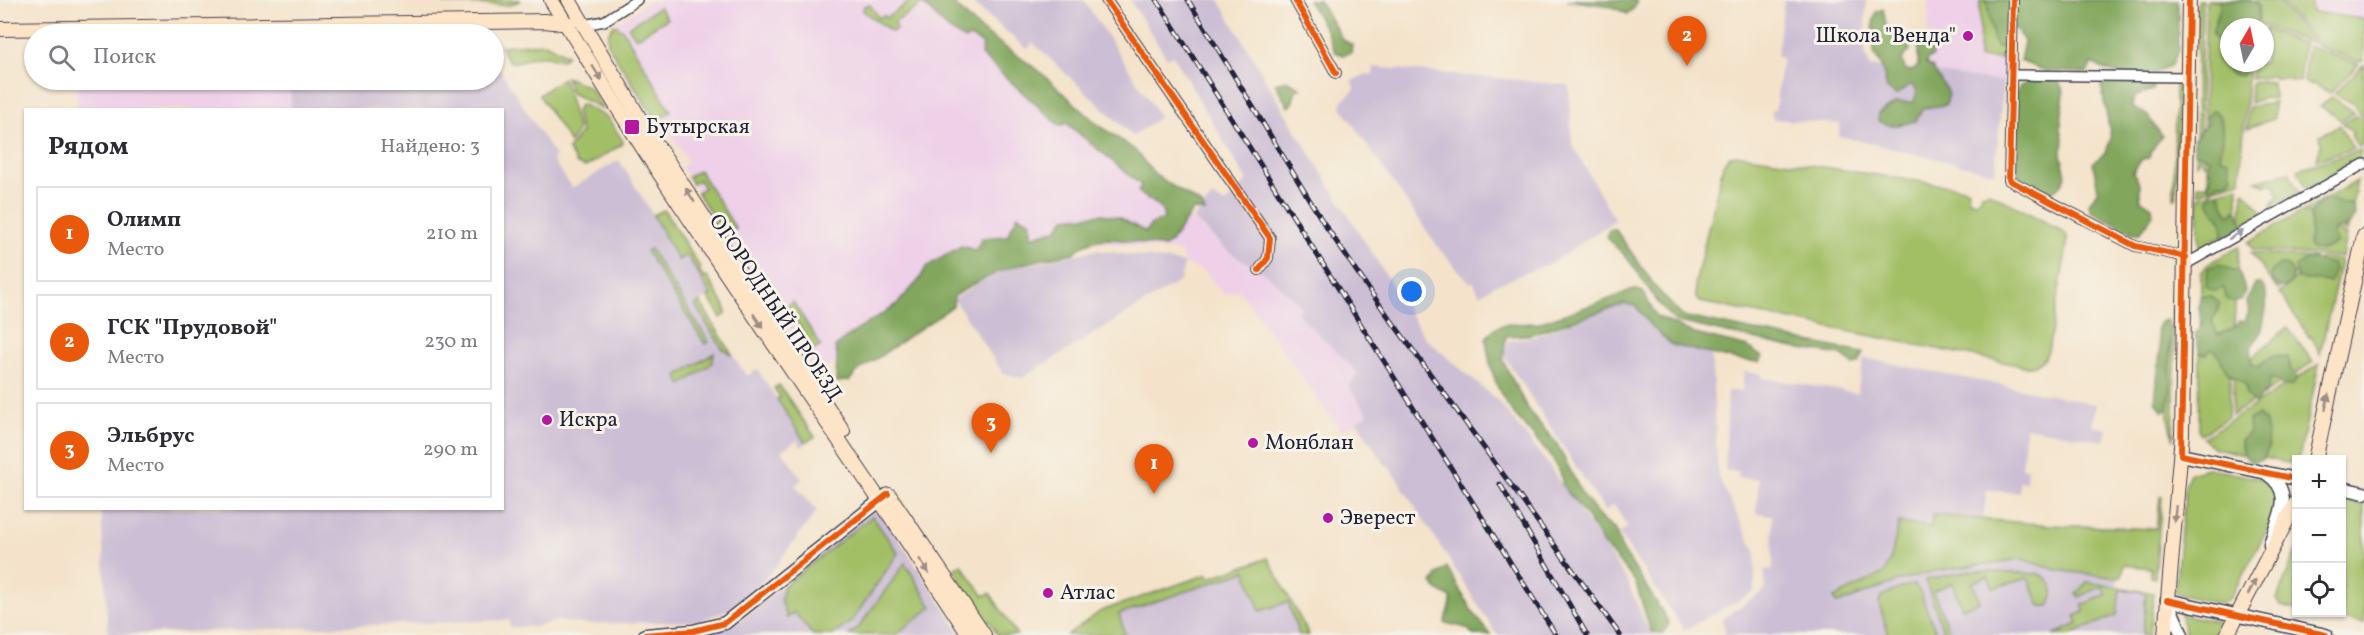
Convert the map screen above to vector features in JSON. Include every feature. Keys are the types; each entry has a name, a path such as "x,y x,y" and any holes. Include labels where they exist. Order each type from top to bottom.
{"main road":[{"name":"ОГОРОДНЫЙ ПРОЕЗД","path":"551,0 662,179 796,379 885,497 984,635"},
{"name":"ОГОРОДНЫЙ ПРОЕЗД","path":"569,0 709,226 859,455 969,635"},
{"path":"2165,635 2181,455 2189,0"},
{"path":"341,24 545,21 584,25"},
{"path":"0,29 24,29"},
{"path":"2316,455 2364,236"},
{"path":"2227,635 2293,509"}],"street":[{"path":"584,25 604,21 637,0"},
{"path":"1106,0 1270,238 1268,258 1259,270"},
{"path":"1295,0 1336,73"},
{"path":"2013,0 2009,180 2135,246 2186,260 2364,164"},
{"path":"2012,75 2188,77"},
{"path":"2181,455 2292,478"},
{"path":"2265,472 2282,488 2284,501 2266,560"},
{"path":"2346,489 2364,493"},
{"path":"645,635 693,631 725,623 885,497"},
{"path":"2168,600 2326,635"},
{"path":"2168,600 2182,635"}],"shaded area":[{"path":"651,0 937,0 1229,252 1263,272 1302,307 1297,312 1358,373 1349,386 1368,415 1341,432 1239,290 1224,294 1205,272 1184,263 1181,252 1094,241 1026,250 846,360 815,370 754,273 719,227 681,167 688,162 671,134 663,138 609,48 607,37 611,27"},
{"path":"969,0 1084,0 1160,117 1133,136 1033,43 1027,49"},
{"path":"1130,0 1219,0 1293,126 1425,338 1498,401 1548,464 1626,579 1649,632 1657,635 1497,635 1389,466 1385,465 1357,421 1368,414 1348,386 1358,373 1297,313 1302,307 1263,272 1229,252 1193,219 1213,196 1225,204 1247,181 1173,55 1167,58"},
{"path":"1784,0 1866,0 1865,51 1870,67 1889,66 2003,82 1995,173 1839,136 1840,124 1773,119 1771,110 1775,110 1782,57 1777,56"},
{"name":"Школа \"Венда\"","path":"1928,0 2009,0 2008,79 2003,82 1927,71"},
{"path":"2311,0 2364,0 2364,19 2311,12"},
{"path":"1374,67 1569,85 1572,144 1615,220 1554,262 1493,286 1480,295 1473,281 1470,283 1440,250 1341,107 1343,100 1355,90 1351,81 1367,74 1373,75"},
{"path":"504,76 555,156 552,159 572,188 619,160 658,223 665,219 711,295 700,302 733,356 747,376 757,369 806,444 801,447 797,440 782,450 802,479 795,485 817,511 768,576 737,606 699,621 585,624 557,621 534,627 510,627 509,620 108,635 101,510 504,510 504,108 291,108 290,90 504,90"},
{"path":"77,90 290,90 291,108 77,108"},
{"path":"1096,250 1184,263 1180,281 1022,378 1003,373 954,299 983,280 1012,268"},
{"path":"1632,300 1672,345 1711,348 1718,477 1756,553 1754,592 1684,630 1619,534 1628,527 1614,505 1605,511 1504,356 1508,341 1532,337"},
{"path":"1864,358 2096,404 2092,426 2107,429 2104,441 2026,427 2022,468 2028,468 2026,482 2019,482 2019,493 1987,490 1983,520 2050,525 2124,526 2117,587 2146,592 2143,635 1726,635 1722,619 1766,589 1764,570 1773,569 1772,515 1756,513 1759,479 1738,478 1739,471 1725,471 1728,391 1742,391 1744,372 1762,374 1762,378 1857,393"},
{"path":"876,511 882,514 962,635 705,635 740,621 869,513"},
{"path":"1268,558 1309,635 1077,635 1101,615"}],"green space":[{"path":"451,0 521,0 510,5 446,4"},
{"path":"913,0 920,0 924,3 895,22 896,29 892,32 863,11 864,6 870,5 879,18 884,15 886,18"},
{"path":"919,0 950,0 981,30 1038,70 1095,122 1135,150 1155,175 1202,205 1205,212 1193,210 1171,242 1164,247 1129,241 1093,241 1074,253 1025,263 998,272 954,296 953,306 857,372 849,381 836,382 835,348 845,338 896,305 919,280 926,267 961,246 976,250 982,238 1007,236 1018,215 1031,222 1031,237 1057,229 1065,218 1102,214 1118,217 1146,232 1151,224 1164,219 1157,205 1138,191 1141,185 1066,123 1060,126 981,55 983,44 970,37 964,40 947,28"},
{"path":"1308,0 1319,0 1342,39 1352,45 1351,53 1343,55 1335,52 1325,28"},
{"path":"1567,0 1637,0 1634,8 1627,14 1611,6"},
{"path":"1980,0 2009,0 2008,59 1979,58"},
{"path":"1986,0 2178,0 2178,50 2172,65 2163,70 2142,75 2121,74 2092,63 2087,73 2046,71 2020,61 2024,41 2014,27 2010,30 2007,46 1997,47"},
{"path":"2197,0 2202,0 2200,160 2196,164"},
{"path":"2206,0 2251,0 2252,18 2220,18 2220,72 2248,72 2240,181 2198,193 2198,185 2208,184 2208,163 2203,163"},
{"path":"2219,0 2250,0 2258,5 2259,18 2220,18 2220,62 2218,42 2212,34 2220,7"},
{"path":"2255,0 2278,0 2313,44 2274,30 2274,18 2256,18"},
{"path":"2281,0 2311,0 2312,12 2364,19 2364,60 2360,62 2318,46"},
{"path":"659,7 667,19 636,38 628,27"},
{"path":"1883,9 1888,34 1908,43 1910,50 1902,59 1905,70 1912,71 1918,66 1918,45 1923,40 1931,41 1933,56 1927,59 1926,64 1933,68 1948,95 1945,105 1924,108 1915,121 1896,125 1882,123 1878,120 1878,114 1897,102 1914,102 1917,91 1914,86 1909,85 1896,95 1887,88 1882,68 1874,53 1873,23 1876,12"},
{"path":"614,24 623,30 671,111 662,117 652,114 608,45 608,34"},
{"path":"2274,32 2304,44 2299,82 2290,80 2290,78 2274,78 2273,76 2251,79 2252,72 2274,72"},
{"path":"545,43 567,55 562,60 542,56 512,62 504,55 504,46"},
{"path":"2308,46 2358,65 2330,93 2312,83 2311,85 2303,82"},
{"path":"2364,64 2364,117 2352,103 2334,94"},
{"path":"2229,72 2244,72 2242,76 2232,75"},
{"path":"566,77 589,87 603,109 571,93"},
{"path":"563,78 578,129 570,143 539,95"},
{"path":"2032,78 2058,80 2064,92 2061,128 2064,143 2061,154 2066,175 2058,188 2048,191 2022,183 2015,164 2016,93 2020,86"},
{"path":"2142,78 2153,86 2153,90 2136,96 2131,106 2147,115 2162,136 2151,151 2149,158 2142,159 2133,172 2140,185 2140,199 2152,207 2153,215 2140,233 2134,234 2090,210 2089,204 2098,190 2093,163 2106,152 2111,138 2101,85 2105,81"},
{"path":"1286,80 1301,88 1296,90 1292,104 1288,107 1275,83"},
{"path":"2175,80 2180,84 2176,198 2174,198"},
{"path":"2273,82 2274,99 2265,98 2250,103 2251,83"},
{"path":"2331,97 2354,113 2341,121 2333,113 2320,107"},
{"path":"2274,103 2274,119 2247,128 2249,107"},
{"path":"581,104 608,118 623,141 621,145 586,167 577,164 568,150 581,132 576,111"},
{"path":"2214,110 2221,117 2223,139 2220,157 2228,160 2232,176 2226,183 2219,183 2211,189 2208,185 2212,174 2207,166 2210,158 2195,152 2193,140 2207,123 2207,116"},
{"path":"2358,115 2364,121 2362,146 2358,147 2351,135 2353,133 2343,123"},
{"path":"2340,125 2353,149 2316,160 2321,145 2320,135"},
{"path":"2361,150 2359,160 2308,188 2305,187 2298,169"},
{"path":"1735,154 1964,188 1968,190 1969,200 1976,202 1982,194 1989,192 2062,231 2067,236 2067,247 2048,351 2044,358 2036,365 2023,366 1700,302 1696,298 1695,284 1723,165 1729,156"},
{"path":"699,170 736,229 725,236 697,192 704,188 699,180 692,184 688,177"},
{"path":"2289,172 2299,193 2271,208 2280,195 2276,191 2277,186 2267,183 2265,186 2256,181"},
{"path":"2357,181 2347,232 2304,211"},
{"path":"2239,186 2236,228 2199,249 2198,197"},
{"path":"2211,192 2220,193 2228,214 2231,215 2235,210 2238,212 2244,226 2224,239 2221,220 2208,201"},
{"path":"2243,192 2264,213 2240,226"},
{"path":"2331,200 2353,205 2354,219 2345,227 2335,229 2333,233 2338,243 2322,250 2312,249 2309,245 2311,213 2321,202"},
{"path":"664,210 701,269 699,271 704,278 707,277 725,306 726,314 721,318 708,297 711,295 687,255 678,260 653,215"},
{"path":"2301,212 2346,235 2342,257 2253,250 2248,242"},
{"path":"1615,229 1657,289 1682,316 1863,353 1859,363 1854,365 1841,355 1793,348 1675,321 1607,236 1609,230"},
{"path":"2239,247 2228,417 2201,435 2199,431 2201,273 2209,263"},
{"path":"650,249 709,342 705,344 646,251"},
{"path":"2251,253 2315,258 2277,290"},
{"path":"2320,258 2341,260 2320,354 2312,337 2310,338 2279,293"},
{"path":"2307,259 2333,264 2334,271 2330,282 2298,279 2295,267"},
{"path":"2174,264 2177,272 2173,440 2168,418"},
{"path":"2218,264 2239,272 2245,290 2241,301 2232,302 2226,298 2224,288 2214,291 2206,287 2208,268"},
{"path":"2278,265 2286,265 2293,272 2293,280 2286,287 2278,287 2271,280 2271,272"},
{"path":"2255,284 2261,284 2264,288 2266,305 2260,334 2251,351 2252,363 2258,367 2272,356 2288,357 2291,370 2297,377 2293,385 2288,386 2281,385 2276,379 2270,379 2267,389 2255,404 2246,395 2246,385 2228,373 2215,350 2212,349 2204,355 2200,352 2195,335 2202,325 2199,307 2202,296 2211,296 2219,302 2219,308 2212,321 2218,335 2235,327 2239,321 2245,321 2250,309 2246,301"},
{"path":"1633,289 1643,292 1656,316 1695,334 1748,347 1762,357 1759,362 1737,360 1672,345 1650,325 1636,306 1624,304 1528,335 1506,336 1503,361 1528,410 1557,444 1582,494 1602,520 1615,530 1622,549 1669,624 1663,633 1651,632 1635,581 1603,544 1587,517 1562,485 1562,477 1550,456 1506,403 1492,372 1486,338 1494,329 1505,324 1538,323"},
{"path":"700,302 733,356 722,348 695,305"},
{"path":"793,302 821,346 812,351 787,307"},
{"path":"2166,320 2169,326 2171,390 2168,408 2163,411 2155,401 2160,352 2157,328 2160,322"},
{"path":"2287,327 2313,362 2232,415 2234,373"},
{"path":"714,353 712,363 682,385 677,376"},
{"path":"2319,364 2300,455 2292,455 2292,461 2288,463 2214,448 2203,438"},
{"path":"779,385 815,437 805,442 777,399 780,397 774,388"},
{"path":"2258,415 2265,422 2269,448 2262,459 2251,462 2245,456 2240,441 2250,432 2249,420"},
{"path":"2207,468 2271,481 2276,485 2279,508 2231,597 2221,604 2178,594 2175,590 2186,483 2190,473"},
{"path":"2160,497 2162,497 2155,578 2150,577 2151,568 2124,565 2122,576 2118,578 2056,570 2021,559 1935,571 1904,579 1837,604 1834,598 1884,573 1891,558 1899,523 1931,527 1933,515 2050,525 2156,529"},
{"path":"2347,501 2364,505 2364,623 2332,617 2346,617"},
{"path":"872,516 898,553 852,621 833,635 813,635 794,612 787,618 781,600 784,586"},
{"path":"1268,558 1309,635 1299,635 1288,602 1260,611 1246,571 1119,614 1125,635 1067,635 1101,611 1208,574 1209,578"},
{"path":"2292,560 2292,609 2281,606 2277,599"},
{"path":"905,563 932,607 895,635 849,635 859,627"},
{"path":"961,564 984,596 990,593 1017,635 998,635 990,622 984,620 960,583 955,568"},
{"path":"1447,567 1472,611 1491,635 1473,635 1467,628 1445,623 1451,598 1436,589 1432,583"},
{"path":"1968,571 2040,574 2051,584 2053,596 2049,606 2040,606 2028,578 1993,588 1988,576 1972,583 1980,601 1962,608 1952,583 1933,591 1951,635 1945,635 1925,580"},
{"path":"2087,582 2154,593 2149,635 2143,635 2146,592 2120,589 2117,615 2070,635 2053,635 2078,624 2075,616 2085,612 2082,605 2106,595 2103,586 2079,597 2077,594"},
{"path":"1915,585 1937,635 1889,635 1879,604 1881,596 1906,586"},
{"path":"2180,614 2220,622 2213,635 2186,635"}],"railway":[{"path":"1157,0 1556,635"},
{"path":"1188,0 1323,222 1372,294 1620,635"},
{"path":"1500,484 1587,635"}],"cycle path":[{"path":"1106,0 1270,238 1268,258 1259,270"},
{"path":"1295,0 1336,73"},
{"path":"2013,0 2009,180 2135,246 2186,257"},
{"path":"2189,0 2181,455 2292,478"},
{"path":"645,635 693,631 725,623 888,494"},
{"path":"2167,600 2326,635"}],"place":[{"name":"Школа \"Венда\"","path":"1968,36"},
{"name":"ГСК \"Прудовой\"","path":"1687,66"},
{"name":"Бутырская","path":"632,127"},
{"name":"Искра","path":"547,420"},
{"name":"Монблан","path":"1253,443"},
{"name":"Эльбрус","path":"991,453"},
{"name":"Олимп","path":"1154,494"},
{"name":"Эверест","path":"1328,518"},
{"name":"Атлас","path":"1048,593"}]}
